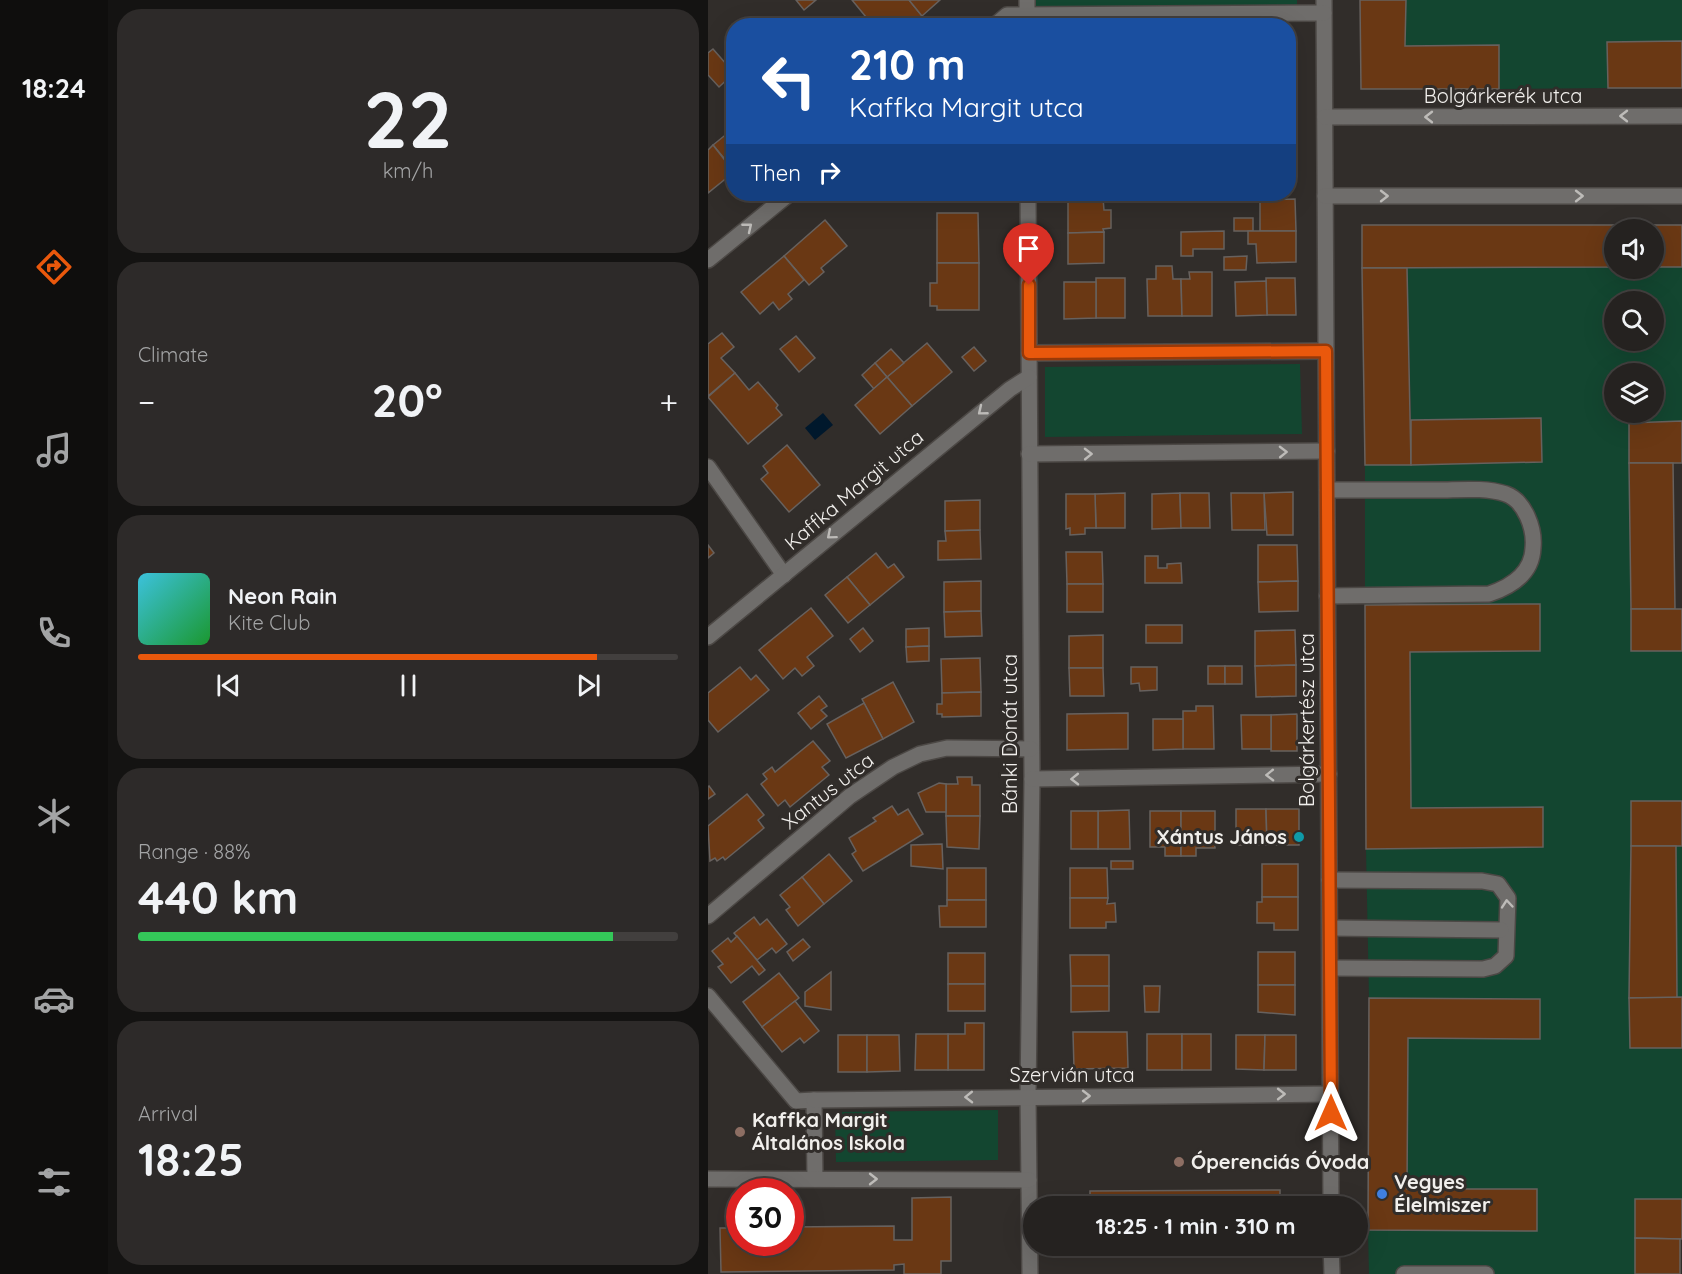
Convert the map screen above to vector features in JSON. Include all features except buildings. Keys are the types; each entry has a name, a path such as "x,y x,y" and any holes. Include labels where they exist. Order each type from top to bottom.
{"street":[{"path":"1003,18 1007,15 1027,13 1324,6"},
{"name":"Bolgárkertész utca","path":"1324,6 1331,1196"},
{"name":"Bolgárkerék utca","path":"1325,117 1682,116"},
{"path":"1325,196 1682,196"},
{"path":"708,260 780,201"},
{"name":"Bánki Donát utca","path":"1028,201 1032,779 1028,1096 1030,1274"},
{"path":"1029,353 1326,351"},
{"name":"Kaffka Margit utca","path":"708,637 1010,388 1029,377"},
{"path":"1029,454 1327,451"},
{"path":"708,467 784,574"},
{"path":"1327,490 1478,490 1506,494 1518,502 1526,515 1533,548 1527,570 1509,587 1489,594 1327,596"},
{"name":"Xantus utca","path":"708,916 850,796 893,767 920,754 947,748 1031,749"},
{"path":"1032,779 1329,774"},
{"path":"1329,880 1482,881 1498,884 1504,889 1508,898 1506,956 1496,966 1483,969 1330,968"},
{"path":"1329,928 1501,930"},
{"name":"Szervián utca","path":"708,996 796,1101 1028,1096 1330,1094"},
{"path":"814,1100 815,1179"},
{"path":"708,1179 1029,1180"},
{"path":"1332,1256 1332,1274"},
{"path":"1404,1274 1486,1274"}],"green space":[{"path":"1036,0 1297,0 1297,13 1036,15"},
{"path":"1406,0 1682,0 1682,41 1607,42 1608,88 1499,89 1499,45 1405,46"},
{"path":"1604,267 1604,279 1664,279 1664,267 1682,267 1682,421 1664,422 1664,363 1604,363 1604,423 1629,423 1631,651 1682,651 1682,801 1631,802 1630,1047 1682,1048 1682,1199 1635,1199 1635,1274 1369,1274 1368,1230 1537,1231 1537,1190 1407,1189 1408,1039 1539,1039 1540,999 1369,998 1366,849 1543,847 1542,807 1411,808 1410,652 1540,651 1539,604 1365,605 1365,465 1542,461 1541,418 1411,420 1407,268"},
{"path":"1300,364 1302,434 1045,437 1045,367"},
{"path":"1676,846 1682,846 1682,997 1677,998"},
{"path":"998,1110 998,1160 836,1162 835,1112"}],"water":[{"path":"823,413 833,425 815,440 805,428"}],"place":[{"name":"Xántus János","path":"1299,837"},
{"name":"Kaffka Margit Általános Iskola","path":"740,1132"},
{"name":"Óperenciás Óvoda","path":"1179,1162"},
{"name":"Vegyes Élelmiszer","path":"1382,1194"}],"route":[{"path":"1029,285 1029,353 1326,351 1331,1113"}]}
